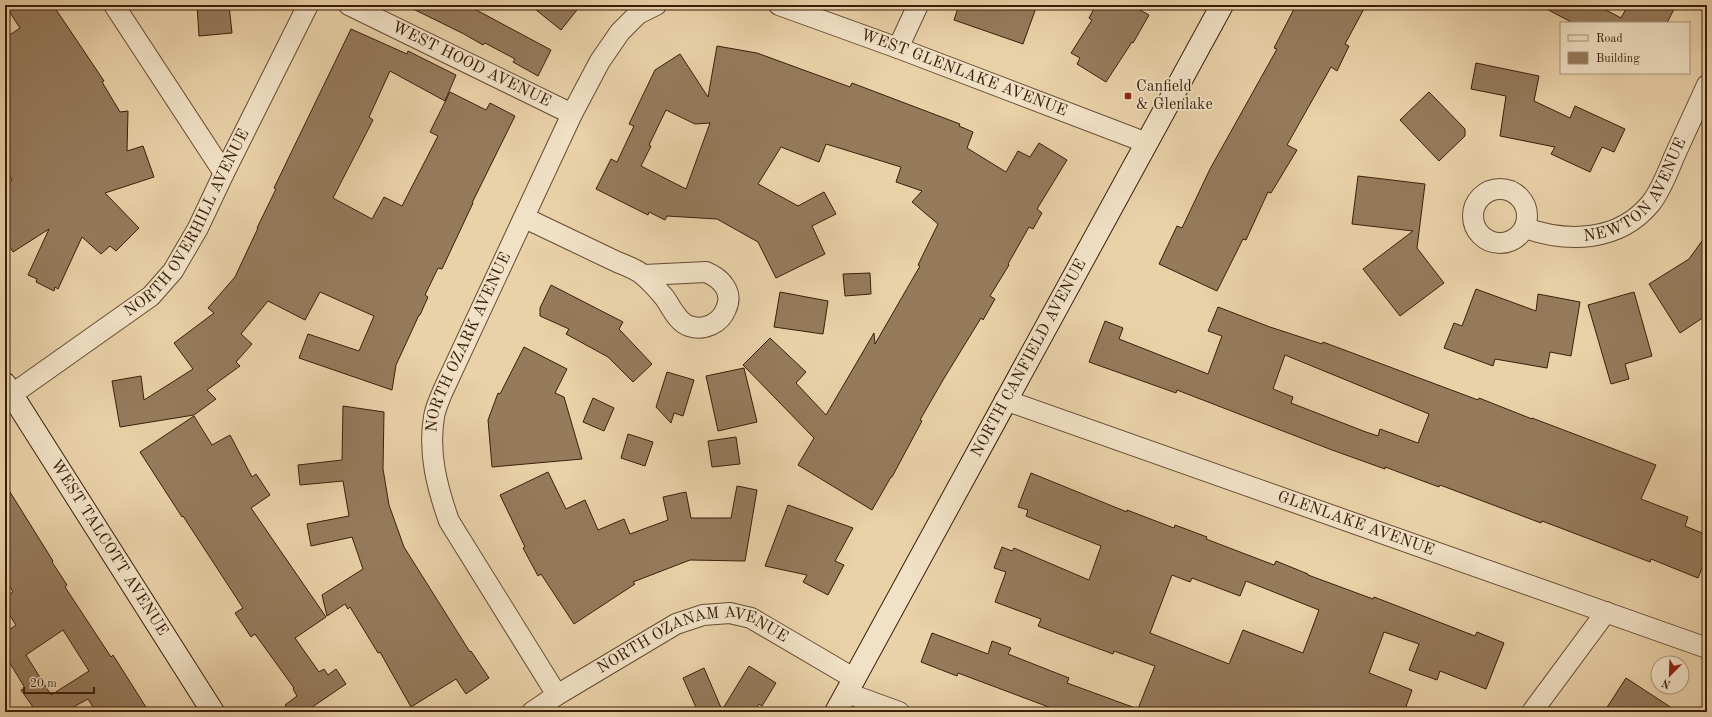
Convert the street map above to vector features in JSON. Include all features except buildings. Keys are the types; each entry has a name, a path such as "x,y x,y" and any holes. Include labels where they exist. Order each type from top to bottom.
{"street":[{"path":"114,5 224,173"},
{"name":"NORTH OVERHILL AVENUE","path":"8,390 151,296 173,271 198,228 308,5"},
{"name":"WEST HOOD AVENUE","path":"349,5 572,114"},
{"name":"NORTH OZARK AVENUE","path":"557,695 449,521 440,495 434,467 432,440 434,416 442,393 525,218 572,114 600,61 620,32 638,14 656,5"},
{"name":"WEST GLENLAKE AVENUE","path":"779,5 898,48 1147,144"},
{"path":"898,48 918,5"},
{"name":"NORTH CANFIELD AVENUE","path":"836,712 1222,5"},
{"name":"NEWTON AVENUE","path":"1525,228 1545,235 1574,238 1604,234 1631,221 1650,203 1664,180 1707,85"},
{"path":"525,218 644,275"},
{"name":"WEST TALCOTT AVENUE","path":"8,390 213,712"},
{"name":"GLENLAKE AVENUE","path":"1005,400 1707,648"},
{"path":"1532,712 1606,612"},
{"name":"NORTH OZANAM AVENUE","path":"532,712 557,695 676,624 704,615 730,614 751,618 851,686 899,712"}],"place":[{"name":"Canfield & Glenlake","path":"1128,96"}]}
